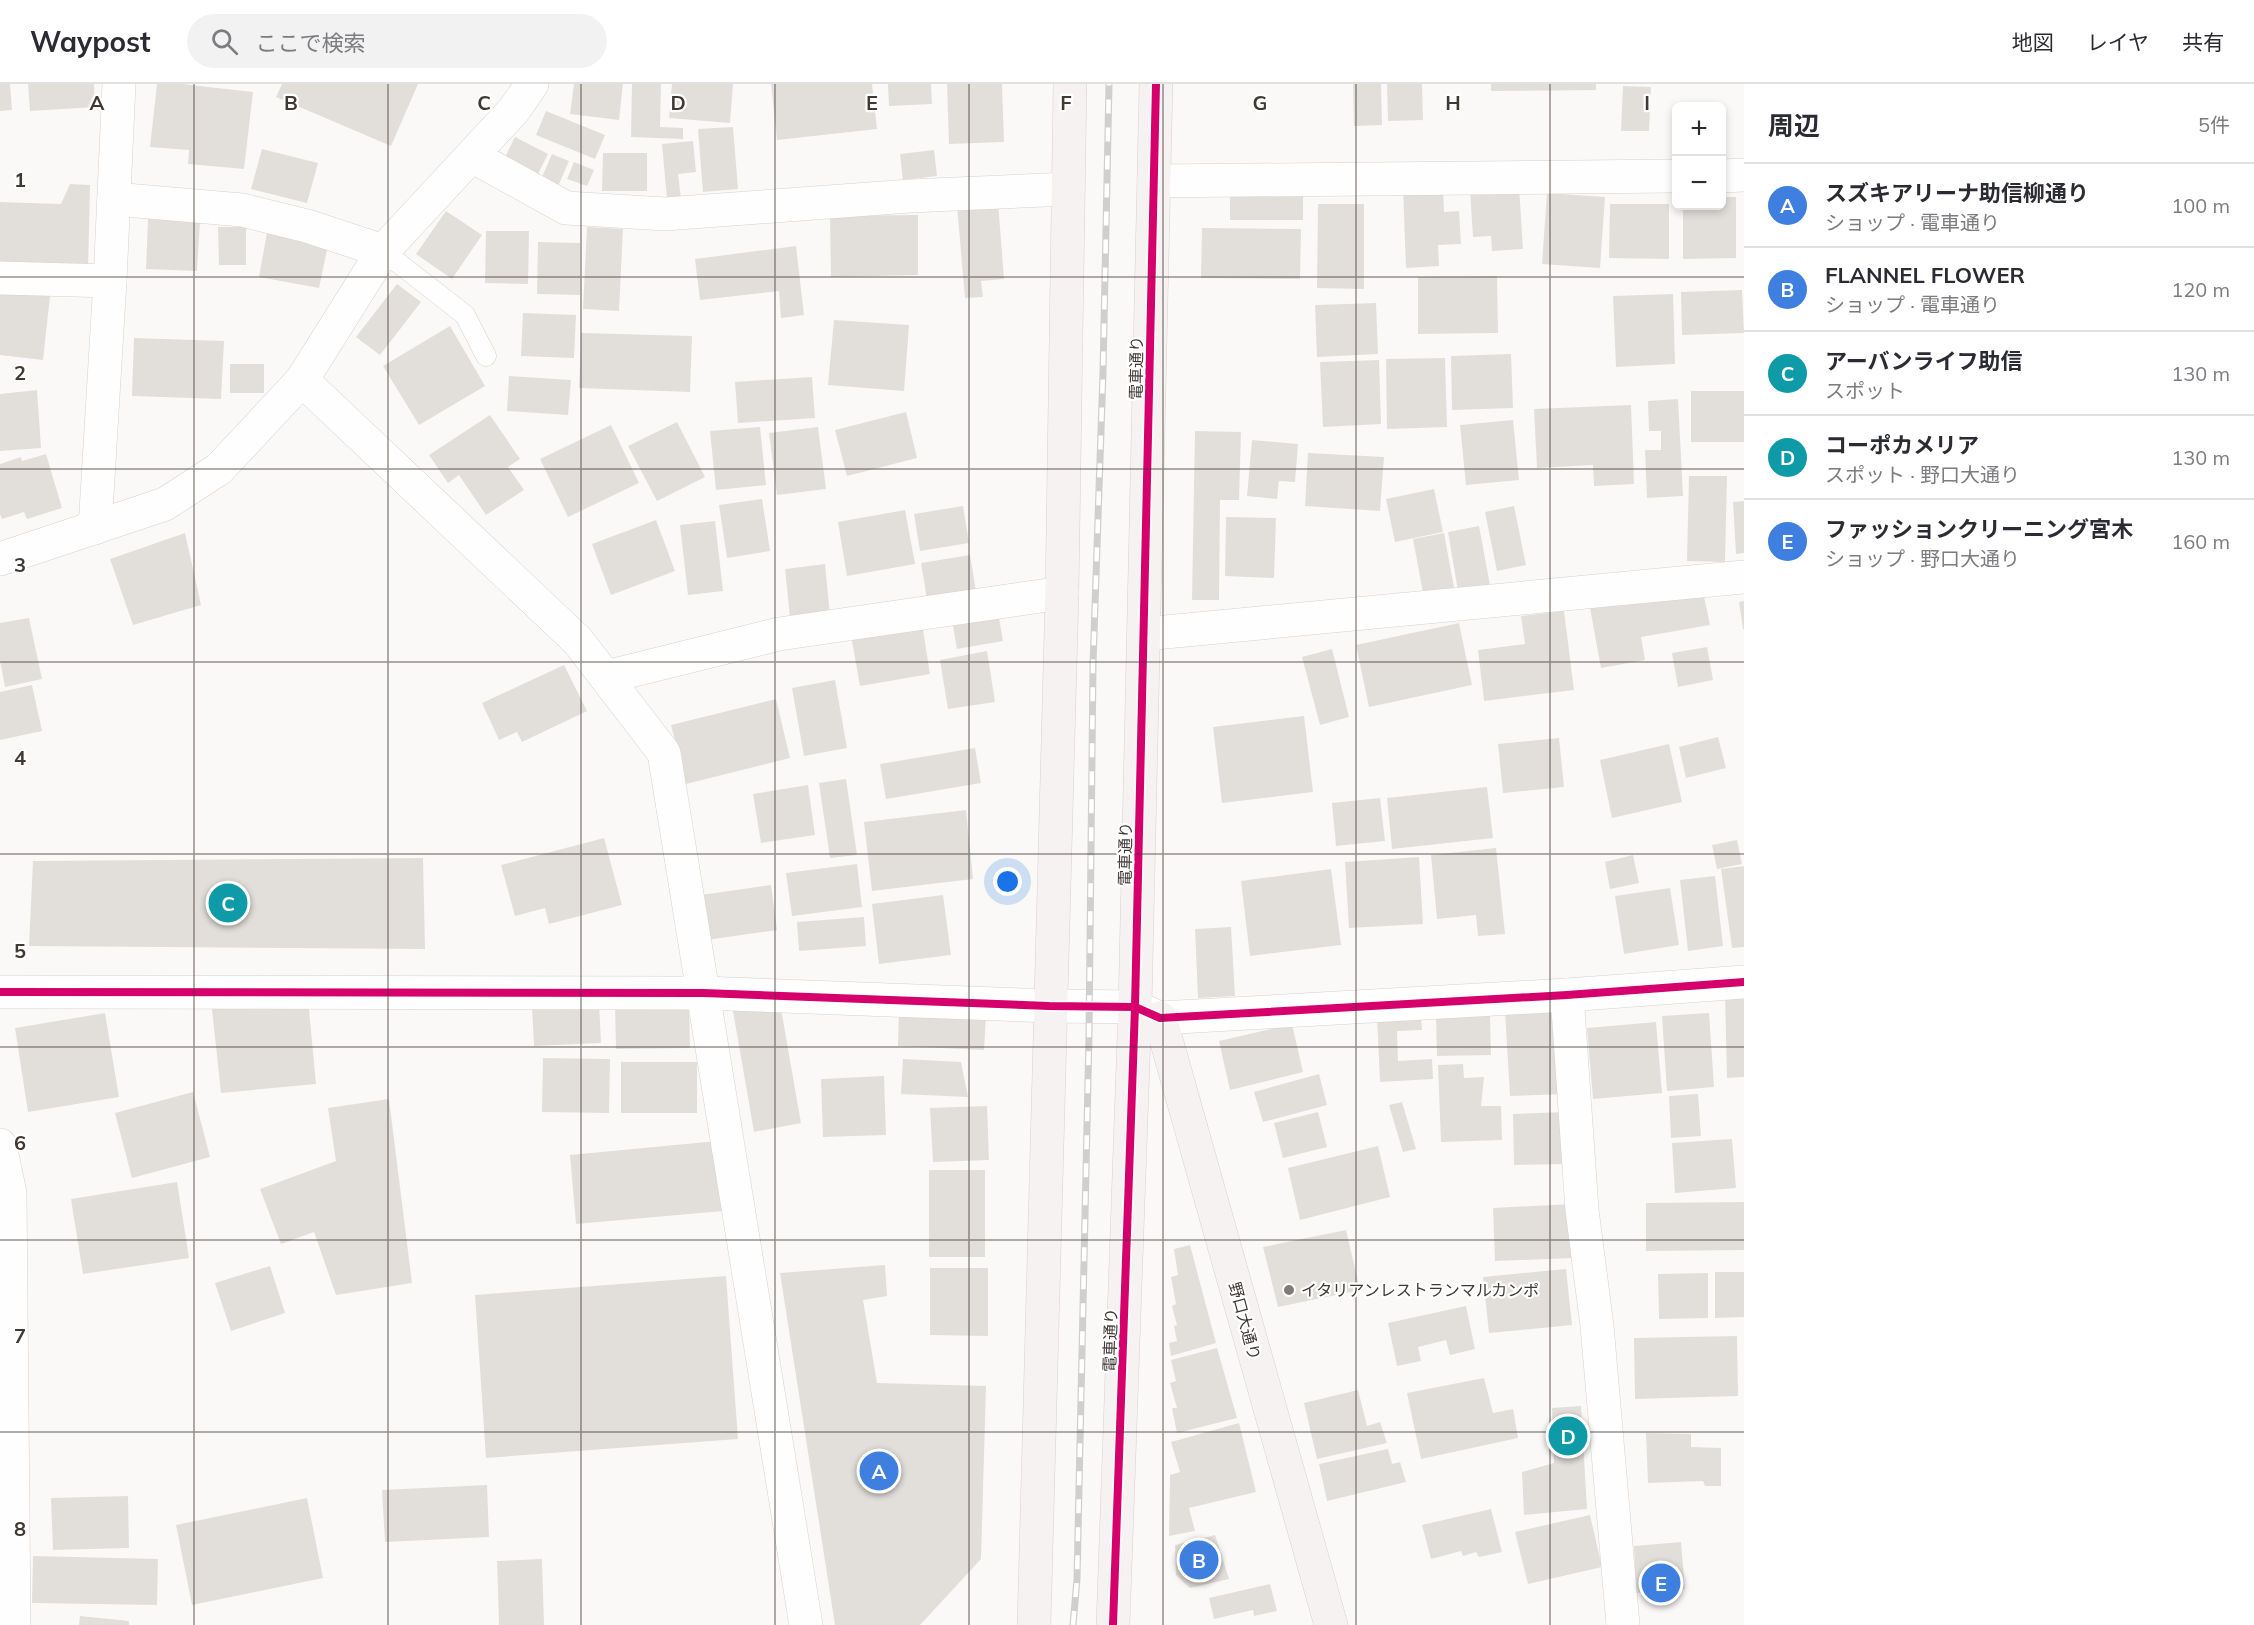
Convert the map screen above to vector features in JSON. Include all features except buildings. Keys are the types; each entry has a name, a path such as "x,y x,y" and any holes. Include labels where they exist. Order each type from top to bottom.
{"street":[{"path":"95,528 119,84"},
{"path":"0,559 165,504 219,469 303,380 383,251 514,111 532,84"},
{"path":"1034,1625 1062,593 1070,84"},
{"name":"電車通り","path":"1113,1625 1148,1012 1144,634 1156,84"},
{"path":"472,156 566,208 664,214 910,196 1068,189"},
{"path":"1726,176 1744,175"},
{"path":"1154,181 1672,176"},
{"path":"114,199 242,210 307,226 383,251"},
{"path":"0,278 110,282"},
{"path":"303,380 578,641 664,753 806,1625"},
{"path":"1144,634 1744,577"},
{"path":"606,677 779,634 1062,593"},
{"path":"0,992 703,993 1148,1012 1568,995 1744,982"},
{"path":"1568,995 1582,1210 1597,1326 1623,1625"},
{"name":"野口大通り","path":"1148,1012 1331,1625"},
{"path":"0,1144 10,1193 14,1625"}],"lane":[{"path":"383,251 465,315 486,356"}],"railway":[{"path":"1073,1625 1077,1579 1089,1035 1093,664 1103,373 1109,84"}],"cycle path":[{"path":"1113,1625 1135,1007 1156,84"},
{"path":"0,992 703,993 1135,1007 1160,1018 1567,995 1744,982"}],"place":[{"name":"アーバンライフ助信","path":"228,903"},
{"name":"イタリアンレストランマルカンポ","path":"1289,1290"},
{"name":"コーポカメリア","path":"1568,1436"},
{"name":"スズキアリーナ助信柳通り","path":"879,1471"},
{"name":"FLANNEL FLOWER","path":"1199,1560"},
{"name":"ファッションクリーニング宮木","path":"1661,1583"}]}
